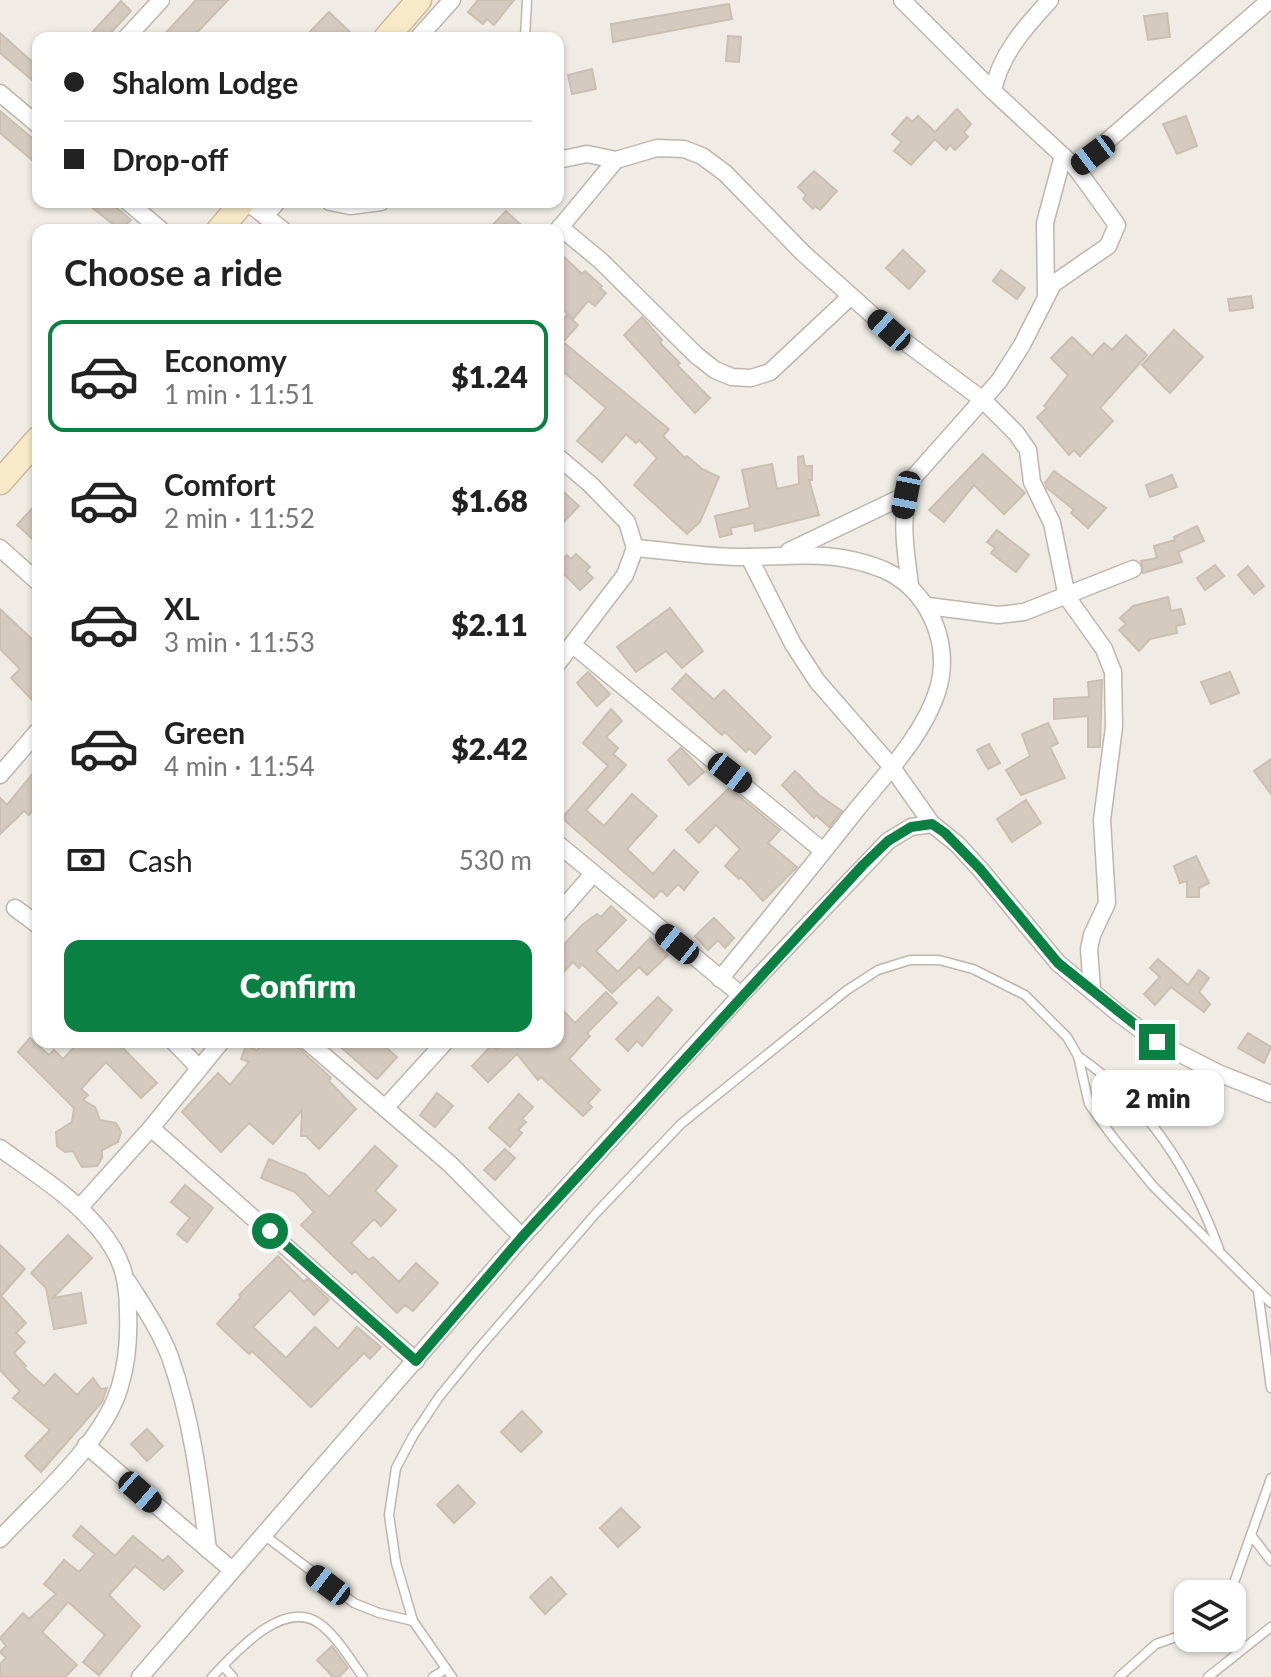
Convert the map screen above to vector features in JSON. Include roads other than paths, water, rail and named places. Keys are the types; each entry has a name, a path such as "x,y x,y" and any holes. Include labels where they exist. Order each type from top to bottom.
{"street":[{"path":"132,32 161,0"},
{"path":"391,32 419,0"},
{"path":"423,32 452,0"},
{"path":"902,0 1076,168 1117,225 1108,246 1091,260 1062,276 1046,293 1018,353 983,400 913,478 906,495 903,529 910,585"},
{"path":"993,91 997,71 1012,46 1050,0"},
{"path":"1076,168 1270,0"},
{"path":"0,93 32,120"},
{"path":"564,159 587,154 616,160 657,148 684,149 702,156 725,173 794,244 851,296 917,353 983,400 1016,433 1028,450 1032,482 1052,523 1067,597 1104,649 1113,672 1115,699 1102,820 1107,903 1089,949 1092,989"},
{"path":"1046,293 1045,223 1063,156"},
{"path":"562,224 616,160"},
{"path":"135,208 154,224"},
{"path":"225,224 239,208"},
{"path":"254,208 275,224"},
{"path":"265,216 272,208"},
{"path":"564,232 601,261 696,355 715,370 732,377 751,378 770,372 851,296"},
{"path":"0,482 32,446"},
{"path":"564,462 627,522 635,548 625,575 564,656"},
{"path":"780,554 906,495"},
{"path":"870,514 903,529"},
{"path":"0,548 32,577"},
{"path":"635,548 749,557 820,553 881,569 910,585 928,606 940,643 939,687 929,713 891,766 720,979"},
{"path":"749,557 793,644 817,681 891,766 932,824 980,869 1058,963 1157,1042 1218,1073 1271,1094"},
{"path":"928,606 998,615 1024,612 1133,569"},
{"path":"573,645 823,851"},
{"path":"0,775 32,738"},
{"path":"140,1677 522,1237 741,995 888,841 911,827 932,824"},
{"path":"564,849 741,995"},
{"path":"564,907 592,875"},
{"path":"15,908 32,921"},
{"path":"180,1048 199,1068"},
{"path":"80,1207 151,1128 216,1048"},
{"path":"315,1048 450,1164 522,1237"},
{"path":"385,1108 440,1048"},
{"path":"151,1128 416,1361"},
{"path":"0,1148 80,1207 116,1251 128,1282 154,1323 169,1356 198,1467 208,1550"},
{"path":"0,1539 106,1419 120,1388 126,1359 128,1282"},
{"path":"86,1445 232,1570"}],"lane":[{"path":"525,32 527,0"},
{"path":"433,1677 449,1673 413,1621 396,1563 389,1515 396,1468 413,1436 465,1364 597,1212 703,1106 847,990 878,970 910,960 939,960 973,969 1025,995 1059,1028 1078,1056 1131,1097 1153,1125 1194,1191 1221,1254"},
{"path":"1078,1056 1089,1104 1112,1136 1153,1186 1271,1303"},
{"path":"1258,1290 1271,1388"},
{"path":"1235,1580 1271,1478"},
{"path":"263,1535 354,1603 413,1621"},
{"path":"1251,1535 1271,1561"},
{"path":"212,1677 270,1626 294,1616 318,1622 341,1645 363,1677"},
{"path":"1208,1677 1271,1627"},
{"path":"1119,1677 1156,1644 1174,1638"},
{"path":"223,1666 233,1677"}]}
